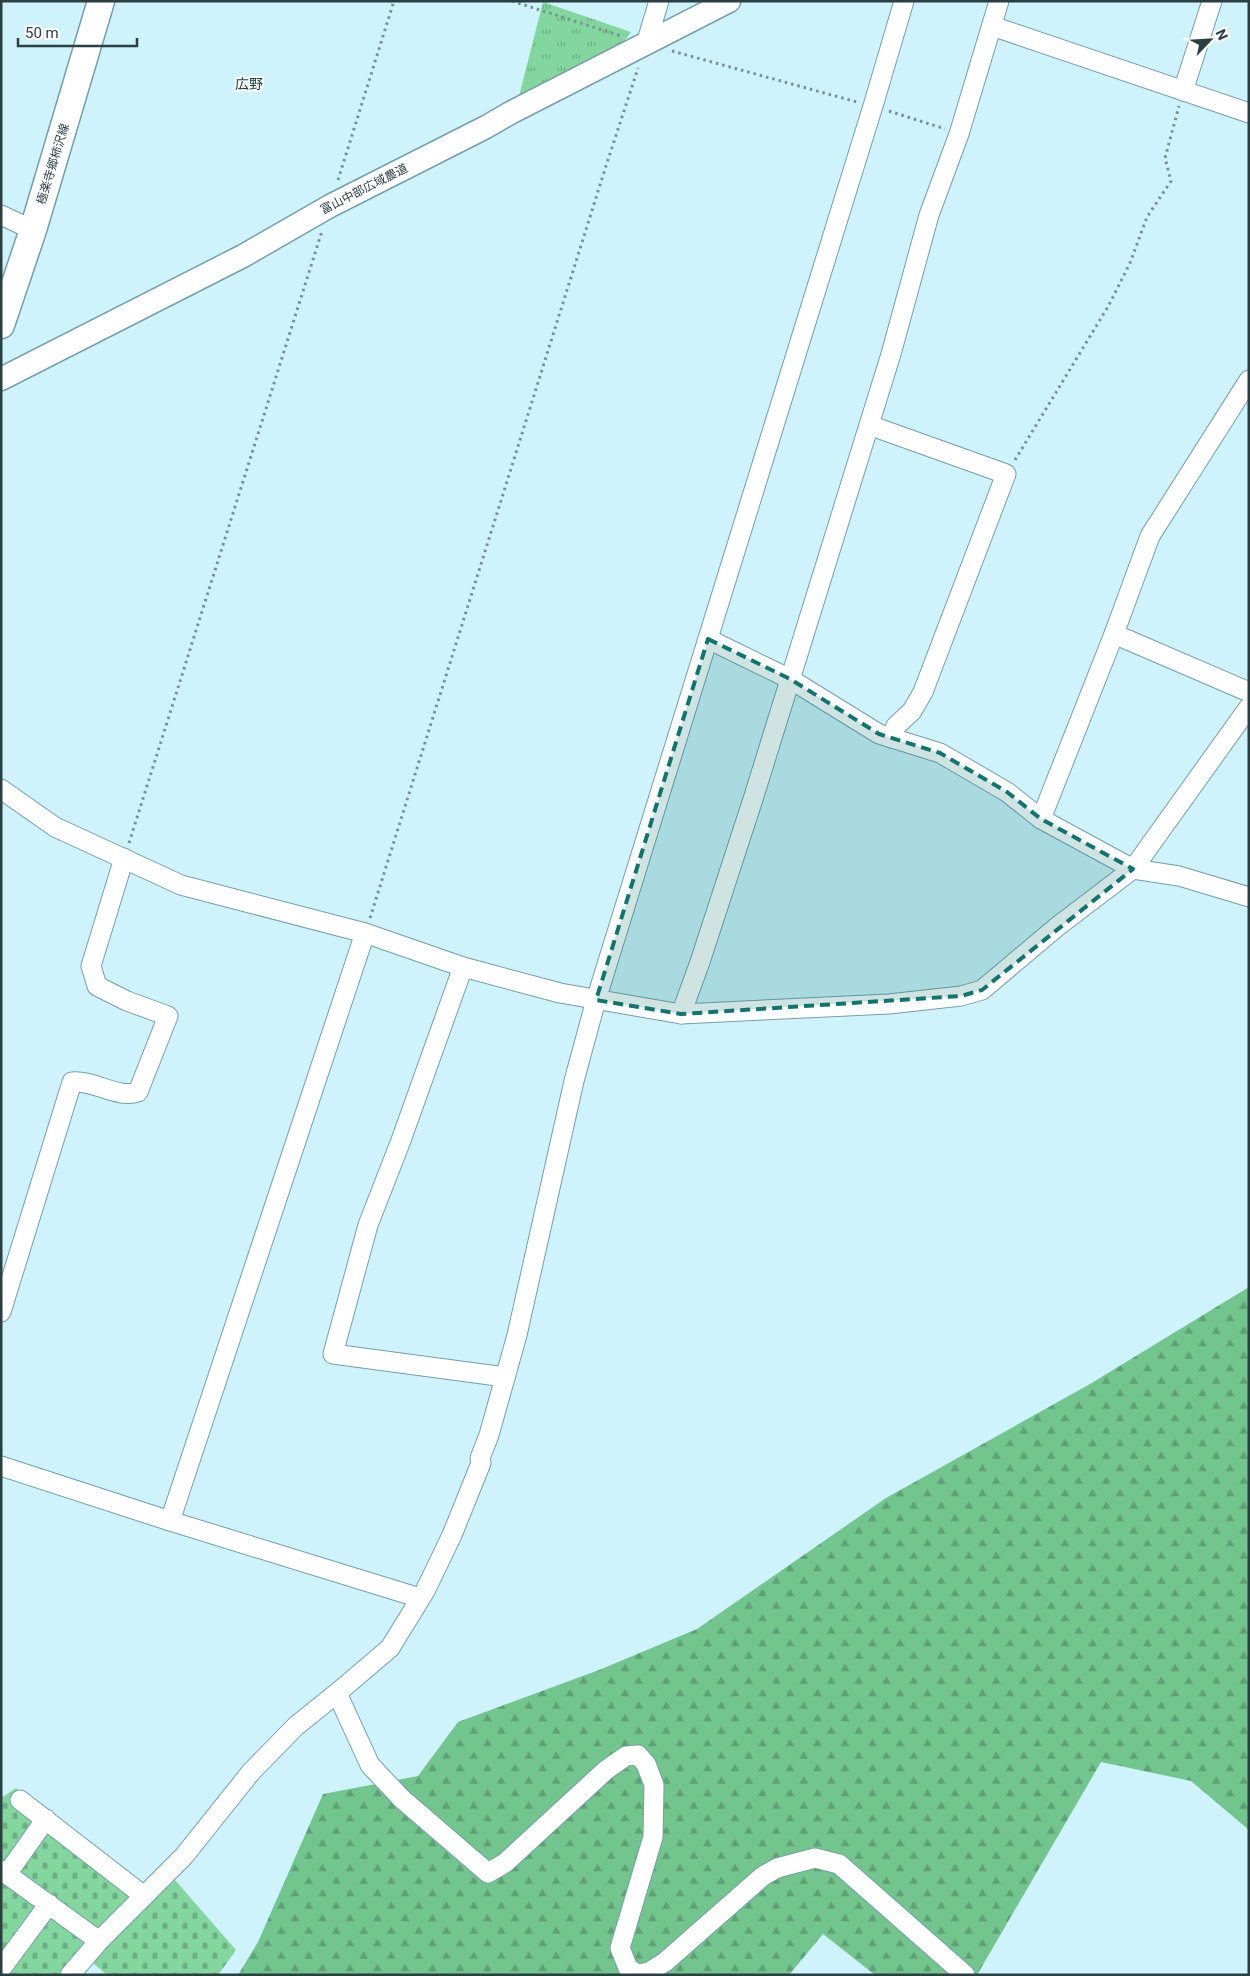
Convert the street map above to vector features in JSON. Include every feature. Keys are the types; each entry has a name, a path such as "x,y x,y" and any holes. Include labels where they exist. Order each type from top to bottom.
{"main road":[{"name":"極楽寺郷柿沢線","path":"1,325 33,230 101,1"}],"street":[{"path":"646,44 659,1"},
{"name":"富山中部広域農道","path":"1,379 243,256 330,206 729,1"},
{"path":"70,1975 99,1941 184,1856 251,1772 296,1726 390,1648 425,1591 452,1535 481,1463 480,1458 489,1435 505,1377 551,1189 574,1081 596,1000 904,1"},
{"path":"681,1014 700,962 870,425 929,215 959,134 999,1"},
{"path":"1183,90 1212,1"},
{"path":"992,26 1249,113"},
{"path":"1,215 33,230"},
{"path":"1041,819 1114,634 1150,536 1249,380"},
{"path":"870,425 1006,474 923,692 912,711 896,726 892,738"},
{"path":"1114,634 1249,692"},
{"path":"708,639 790,679 879,734 940,753 1007,792 1041,819 1133,869 1179,876 1249,897"},
{"path":"1,789 55,827 181,885 365,933 463,967 560,993 681,1014 889,1004 961,996 982,990 1058,926 1133,869 1249,707"},
{"path":"1,1312 72,1082 83,1081 129,1095 138,1092 168,1016 127,1001 97,986 91,966 124,858"},
{"path":"170,1521 365,933"},
{"path":"463,967 368,1226 333,1354 505,1377"},
{"path":"1,1466 170,1521 420,1598"},
{"path":"337,1693 370,1765 402,1799 488,1873 505,1863 606,1770 626,1756 638,1755 646,1764 654,1785 654,1837 620,1948 628,1968 637,1974 649,1972 665,1962 762,1876 777,1868 815,1858 839,1864 965,1975"},
{"path":"20,1800 144,1896"},
{"path":"46,1820 4,1872 99,1941"},
{"path":"1,1969 48,1904"}],"path":[{"path":"124,858 394,1"},
{"path":"512,1 646,44 873,106 959,134"},
{"path":"365,933 646,44"},
{"path":"1006,474 1110,305 1130,263 1147,218 1171,181 1165,158 1183,90"}],"highlighted area":[{"path":"708,639 790,679 879,734 940,753 1007,792 1041,819 1133,869 982,990 961,996 681,1014 596,1000"}],"green space":[{"path":"543,2 631,32 620,47 518,100"},
{"path":"1249,1287 1249,1830 1191,1781 1101,1762 977,1975 875,1975 823,1934 789,1975 238,1975 258,1942 323,1794 418,1776 458,1722 599,1670 697,1629 886,1498 1090,1384"},
{"path":"16,1788 155,1899 175,1880 236,1950 218,1975 107,1975 80,1952 63,1975 1,1975 1,1798"}],"district":[{"name":"広野","path":"249,84"}]}
